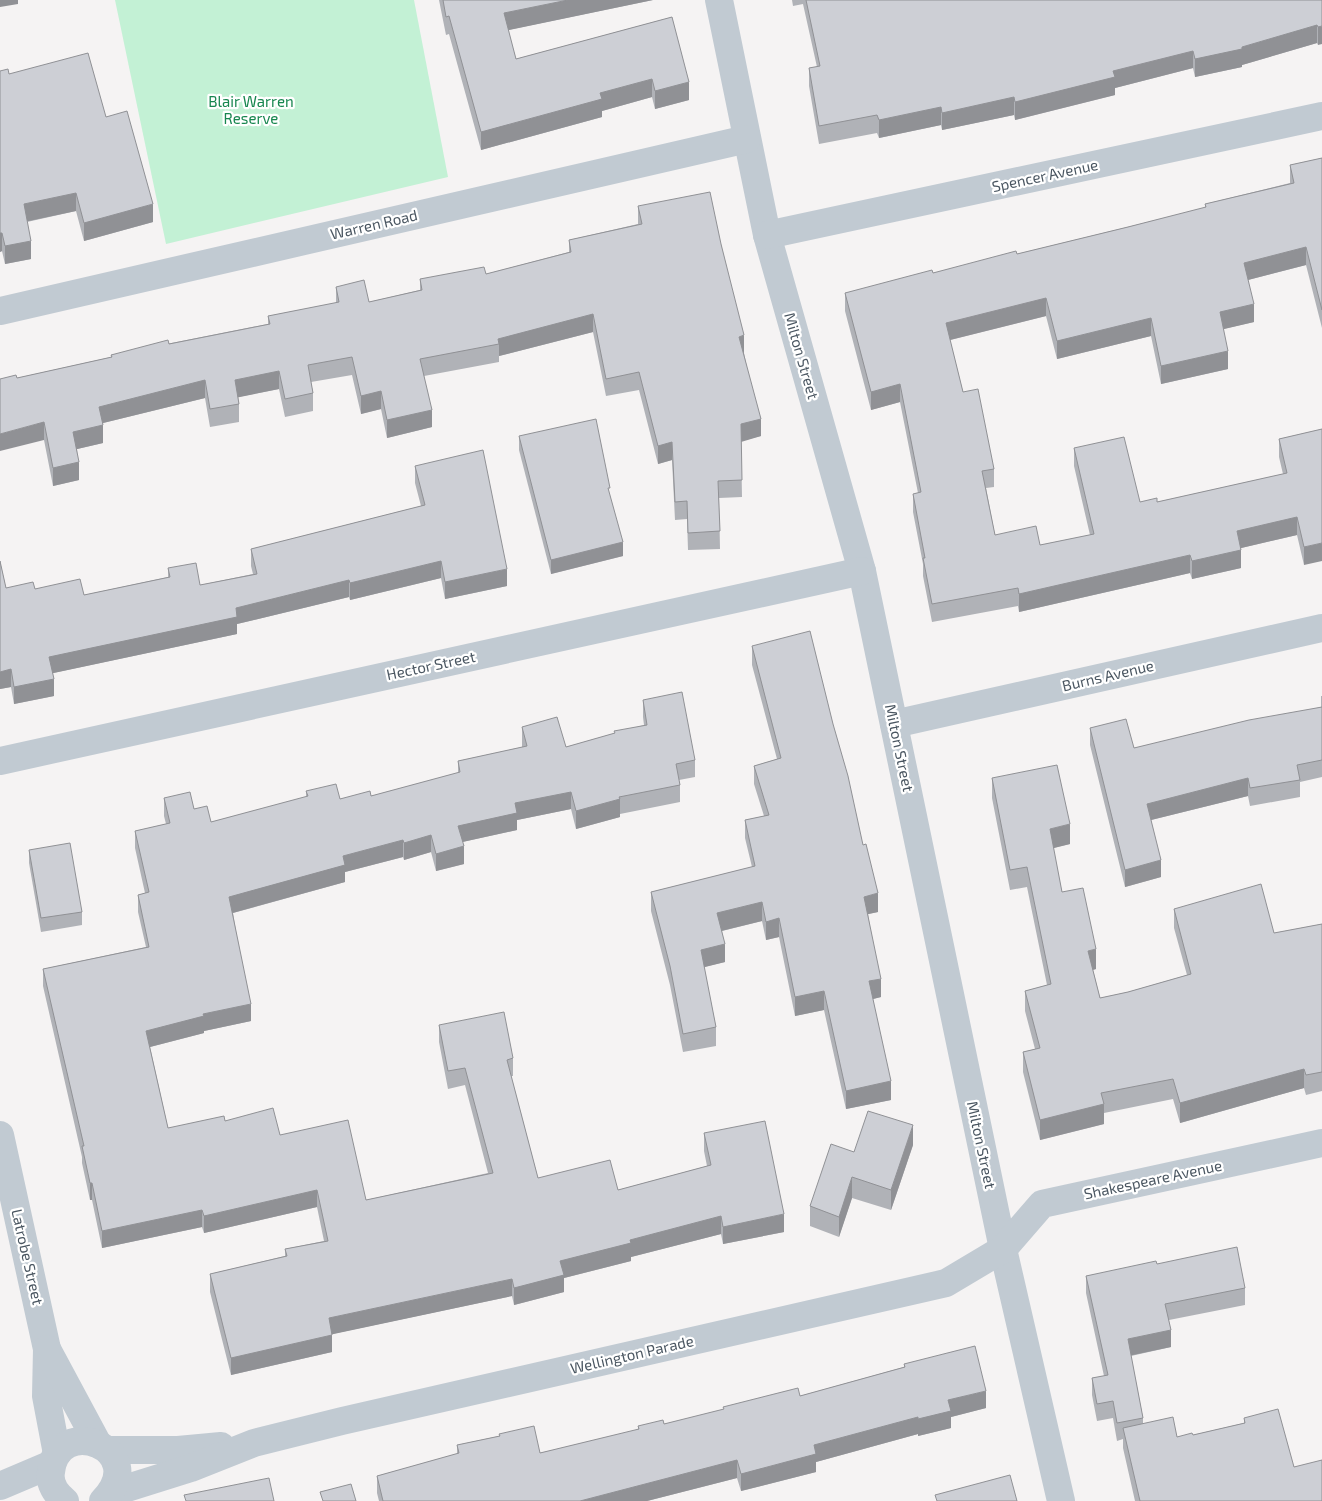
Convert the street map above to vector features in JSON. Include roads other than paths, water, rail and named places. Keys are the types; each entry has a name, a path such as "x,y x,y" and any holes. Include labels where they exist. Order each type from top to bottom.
{"street":[{"name":"Milton Street","path":"719,0 767,235 862,571 1003,1249 1061,1501"},
{"name":"Spencer Avenue","path":"767,235 1322,116"},
{"name":"Warren Road","path":"0,311 747,139"},
{"name":"Hector Street","path":"0,761 862,571"},
{"name":"Burns Avenue","path":"894,724 1322,628"},
{"name":"Latrobe Street","path":"0,1136 48,1349 46,1396 54,1459 50,1476 53,1487 62,1501"},
{"name":"Shakespeare Avenue","path":"1003,1249 1042,1204 1322,1143"},
{"name":"Wellington Parade","path":"106,1498 192,1468 254,1443 362,1416 946,1283 1003,1249"},
{"name":"Latrobe Street","path":"48,1349 103,1447 114,1460 117,1472 116,1483 106,1498"},
{"name":"Wellington Parade","path":"54,1459 65,1446 76,1441 87,1441 103,1447 178,1450 254,1443"},
{"path":"0,1486 54,1459"}],"park label":[{"name":"Blair Warren Reserve","path":"251,110"}]}
